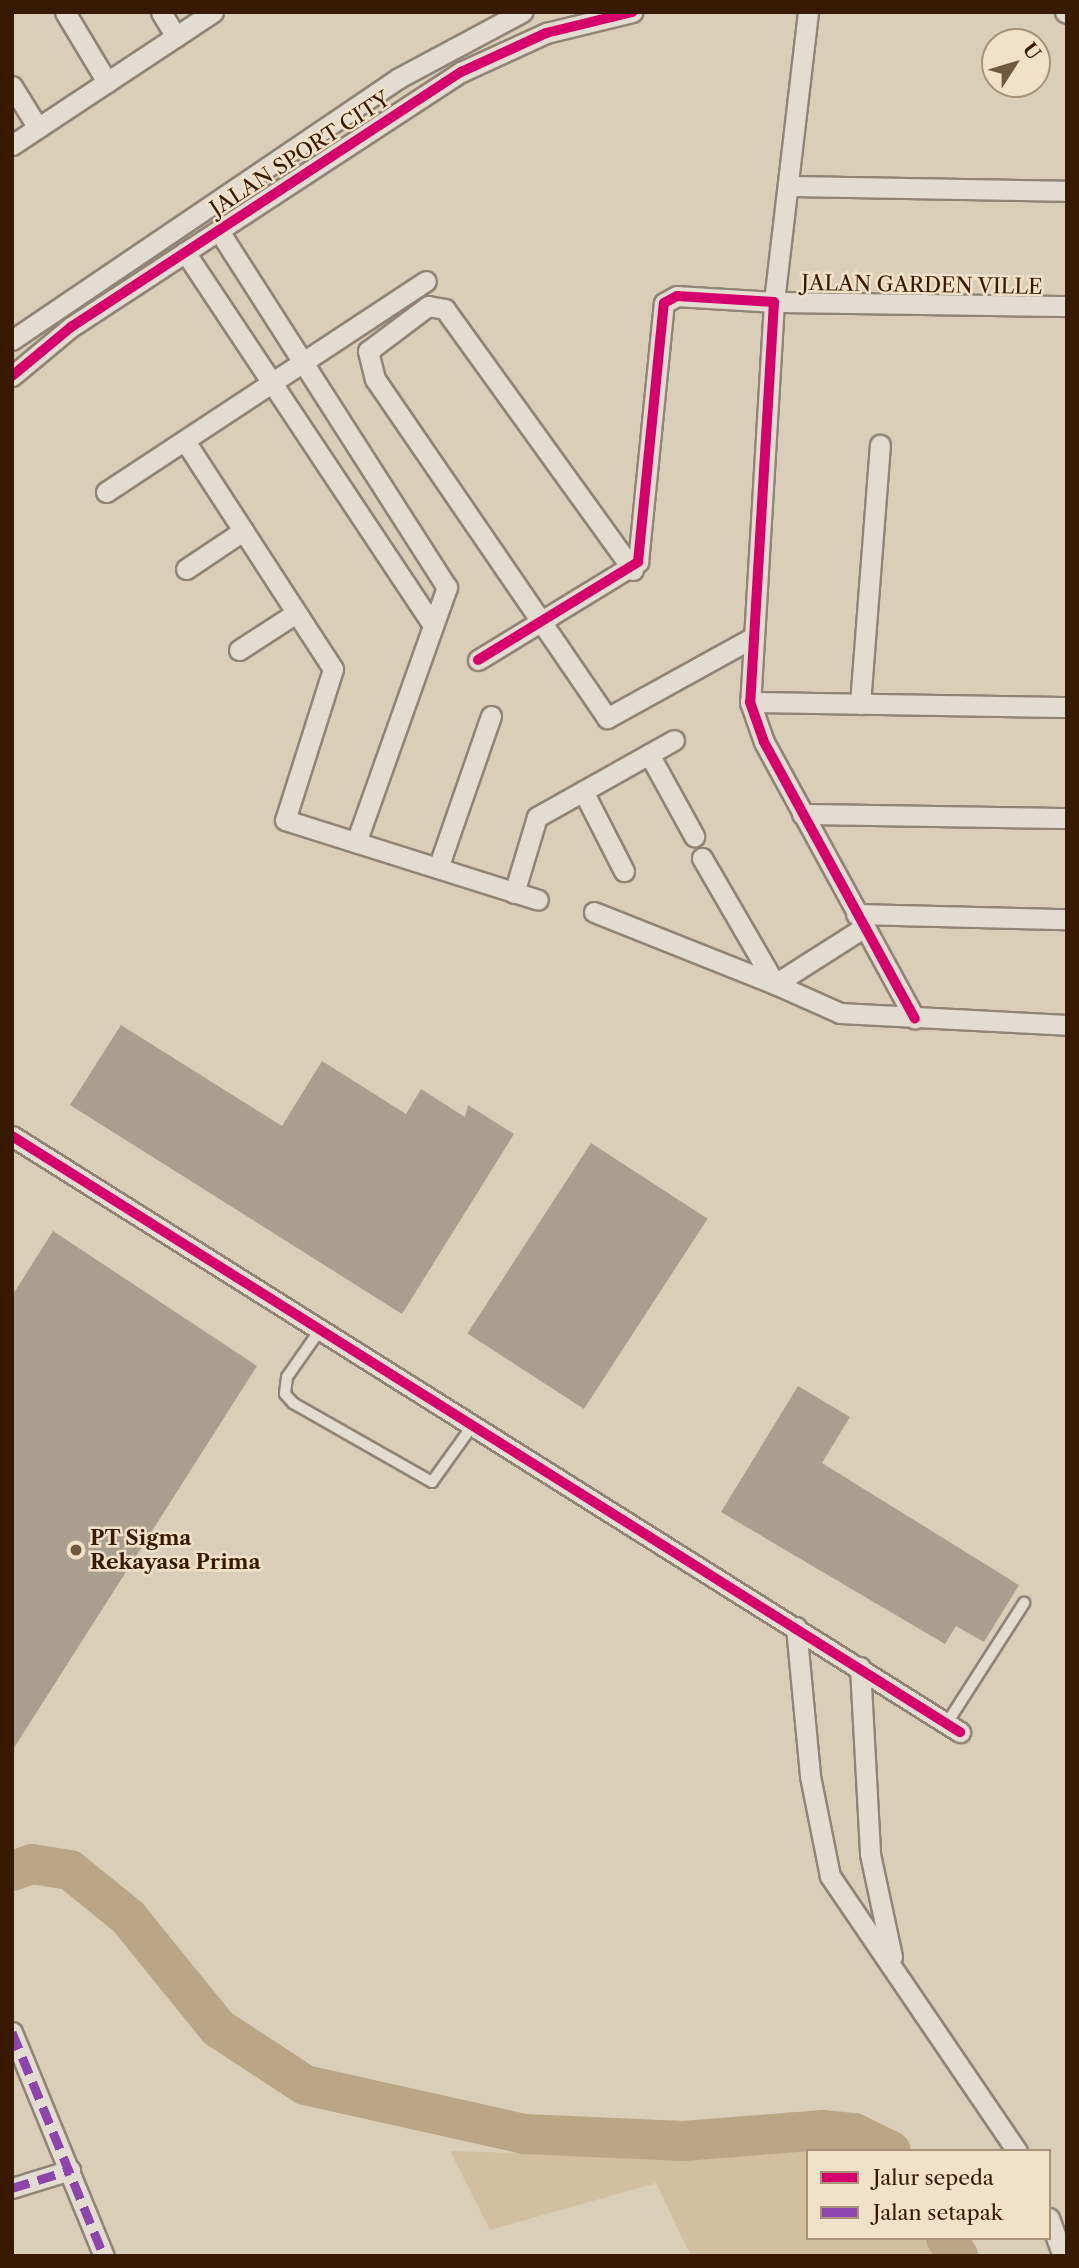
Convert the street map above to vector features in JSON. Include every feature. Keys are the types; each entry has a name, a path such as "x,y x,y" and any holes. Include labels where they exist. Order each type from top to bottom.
{"street":[{"path":"65,12 107,82"},
{"path":"161,12 176,37"},
{"path":"12,145 213,12"},
{"name":"JALAN SPORT CITY","path":"12,340 399,78 522,12"},
{"name":"JALAN SPORT CITY","path":"14,370 185,252 461,72 547,33 632,12"},
{"name":"JALAN GARDEN VILLE","path":"808,12 774,302 1067,306"},
{"path":"12,86 38,128"},
{"path":"788,186 1067,191"},
{"path":"219,231 447,587 431,622 356,842"},
{"path":"185,252 431,622"},
{"path":"106,492 303,366 426,281"},
{"path":"478,660 541,619 633,570 642,552 661,309 677,296 774,302 750,639 750,702 802,814 915,1019"},
{"path":"633,570 445,309 428,306 368,351 368,363 607,718 750,639"},
{"path":"185,441 333,669 285,820 538,900"},
{"path":"860,704 880,445"},
{"path":"186,569 243,531"},
{"path":"239,650 296,613"},
{"path":"750,702 1067,707"},
{"path":"438,868 491,716"},
{"path":"514,892 537,817 674,740"},
{"path":"649,754 694,836"},
{"path":"583,791 624,872"},
{"path":"802,814 1067,818"},
{"path":"702,858 775,984"},
{"path":"594,912 775,984 840,1013 1067,1025"},
{"path":"775,984 859,921 1067,919"},
{"path":"12,1136 953,1727"},
{"path":"796,1627 810,1776 830,1876 893,1964 1016,2149"},
{"path":"860,1667 870,1854 893,1964"},
{"path":"12,2032 103,2256"},
{"path":"12,2188 70,2170"},
{"path":"1051,2224 1061,2252"}],"lane":[{"path":"320,1330 287,1377 285,1394 293,1403 432,1482 473,1424"},
{"path":"953,1727 1024,1604"}],"shaded area":[{"path":"786,2146 824,2149 806,2149 806,2240 926,2240 935,2256 691,2256 656,2183 490,2230 450,2151 645,2157"}],"building":[{"path":"121,1025 282,1126 322,1061 406,1114 421,1089 465,1117 468,1105 514,1134 402,1314 70,1105"},
{"path":"591,1143 708,1219 584,1409 467,1333"},
{"name":"PT Sigma Rekayasa Prima","path":"53,1231 257,1366 12,1751 12,1296"},
{"path":"798,1386 850,1417 822,1463 1019,1585 984,1642 956,1626 945,1644 721,1512"}],"waterway":[{"path":"12,1871 32,1864 70,1870 128,1917 218,2028 305,2085 524,2134 683,2141 823,2130 854,2133 887,2149"},
{"path":"947,2240 958,2256"}],"marked path":[{"path":"12,2032 104,2256"},
{"path":"12,2188 70,2170"}],"cycle path":[{"path":"12,376 71,327 461,72 546,33 632,12"},
{"path":"478,660 638,562 664,303 677,296 774,302 750,702 764,742 915,1019"},
{"path":"12,1136 960,1732"}],"place":[{"name":"PT Sigma Rekayasa Prima","path":"76,1550"}]}
